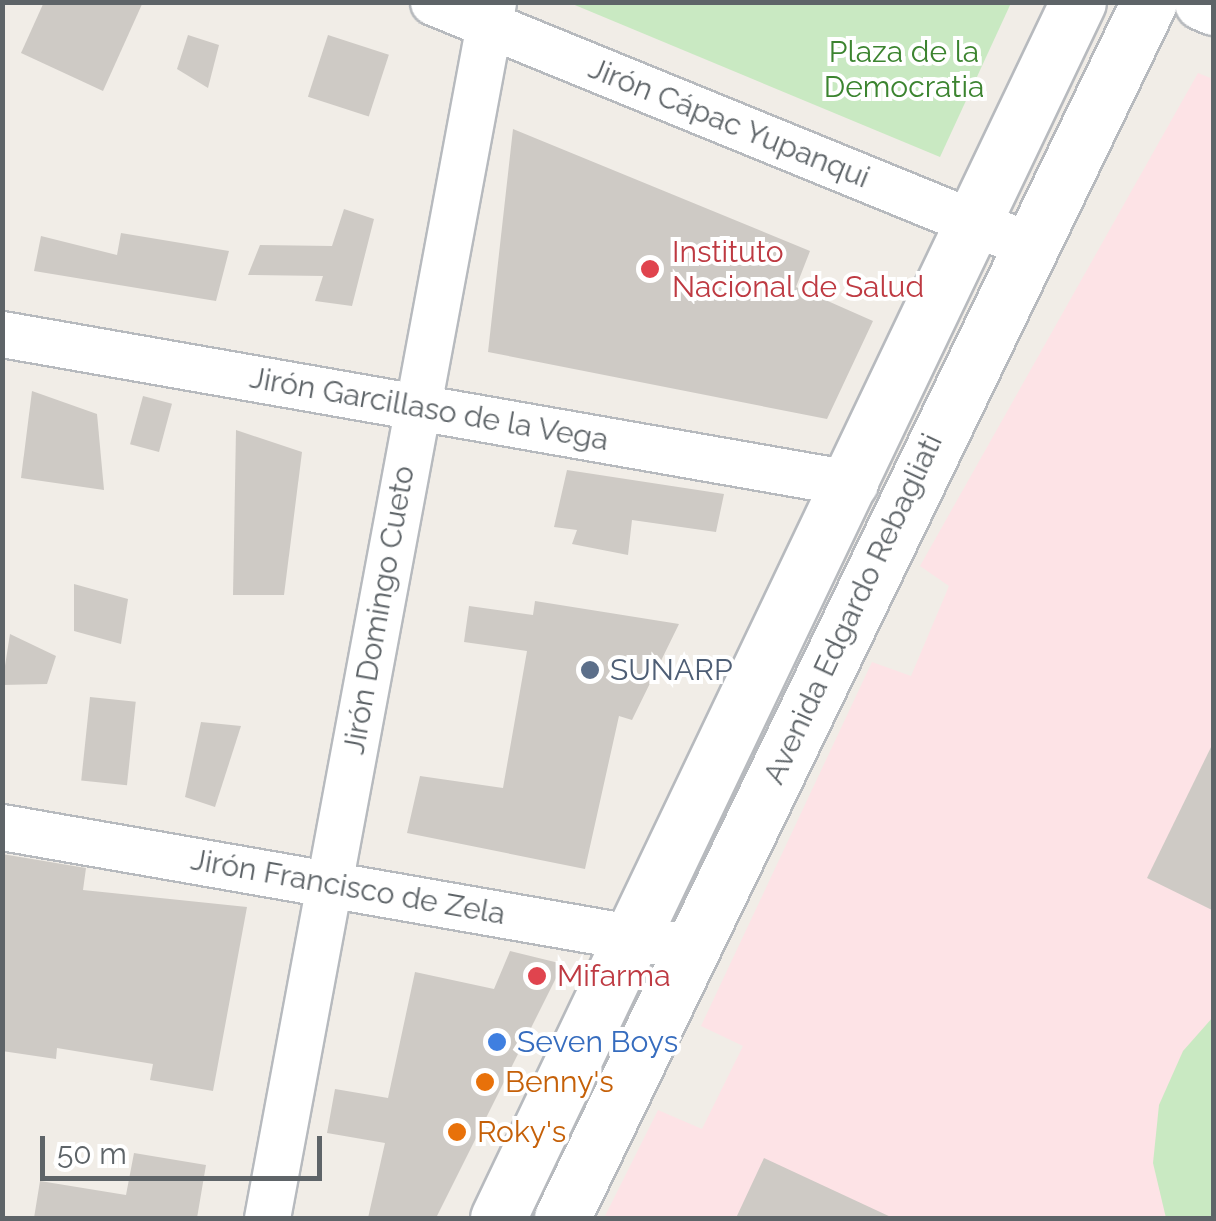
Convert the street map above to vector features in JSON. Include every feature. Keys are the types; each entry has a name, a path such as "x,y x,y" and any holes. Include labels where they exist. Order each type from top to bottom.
{"street":[{"name":"Jirón Cápac Yupanqui","path":"432,2 488,13 1002,234"},
{"name":"Avenida Edgardo Rebagliati","path":"562,1218 693,948 1002,234 1078,2"},
{"name":"Avenida Edgardo Rebagliati","path":"498,1218 854,484 1002,234 1149,2"},
{"path":"1202,2 1214,6"},
{"name":"Jirón Domingo Cueto","path":"268,1218 488,13"},
{"name":"Jirón Garcillaso de la Vega","path":"2,334 854,484"},
{"name":"Jirón Francisco de Zela","path":"2,827 693,948"}],"shaded area":[{"path":"1198,73 1213,79 1213,1218 604,1218 658,1110 702,1129 743,1046 701,1026 872,662 911,676 949,586 920,566"}],"green space":[{"name":"Plaza de la Democratia","path":"1011,2 940,157 570,3"},
{"path":"1213,1017 1213,1218 1166,1218 1153,1163 1159,1105 1183,1051"}],"building":[{"path":"44,2 143,2 103,91 21,53"},
{"path":"188,35 219,45 208,88 177,69"},
{"path":"328,35 389,55 369,117 308,97"},
{"name":"Instituto Nacional de Salud","path":"513,129 810,251 796,287 873,321 827,419 488,352"},
{"path":"344,209 374,219 352,306 315,301 323,276 248,275 260,245 332,246"},
{"path":"121,233 229,251 216,301 34,271 41,236 117,255"},
{"path":"32,391 97,414 104,490 21,478"},
{"path":"143,396 172,404 159,452 130,444"},
{"path":"236,430 302,452 284,595 233,595"},
{"path":"567,470 724,494 716,532 632,520 628,555 572,544 577,530 554,527"},
{"path":"74,584 128,599 121,644 74,631"},
{"path":"535,601 679,624 632,720 619,716 585,869 407,833 420,776 503,788 527,651 464,642 469,606 533,615"},
{"path":"10,634 56,656 47,684 2,685"},
{"path":"90,697 136,702 127,785 81,781"},
{"path":"201,722 241,726 215,807 185,797"},
{"path":"1214,741 1214,911 1147,878"},
{"path":"2,854 86,868 83,890 247,907 213,1091 150,1080 153,1064 57,1048 56,1059 2,1051"},
{"path":"510,951 563,964 436,1218 368,1218 385,1143 327,1133 335,1089 388,1098 415,972 494,989"},
{"path":"134,1153 206,1165 197,1218 34,1218 40,1181 126,1195"},
{"path":"764,1158 893,1218 736,1218"}],"place":[{"name":"Instituto Nacional de Salud","path":"650,269"},
{"name":"SUNARP","path":"590,670"},
{"name":"Mifarma","path":"537,976"},
{"name":"Seven Boys","path":"497,1042"},
{"name":"Benny's","path":"485,1082"},
{"name":"Roky's","path":"457,1132"}]}
